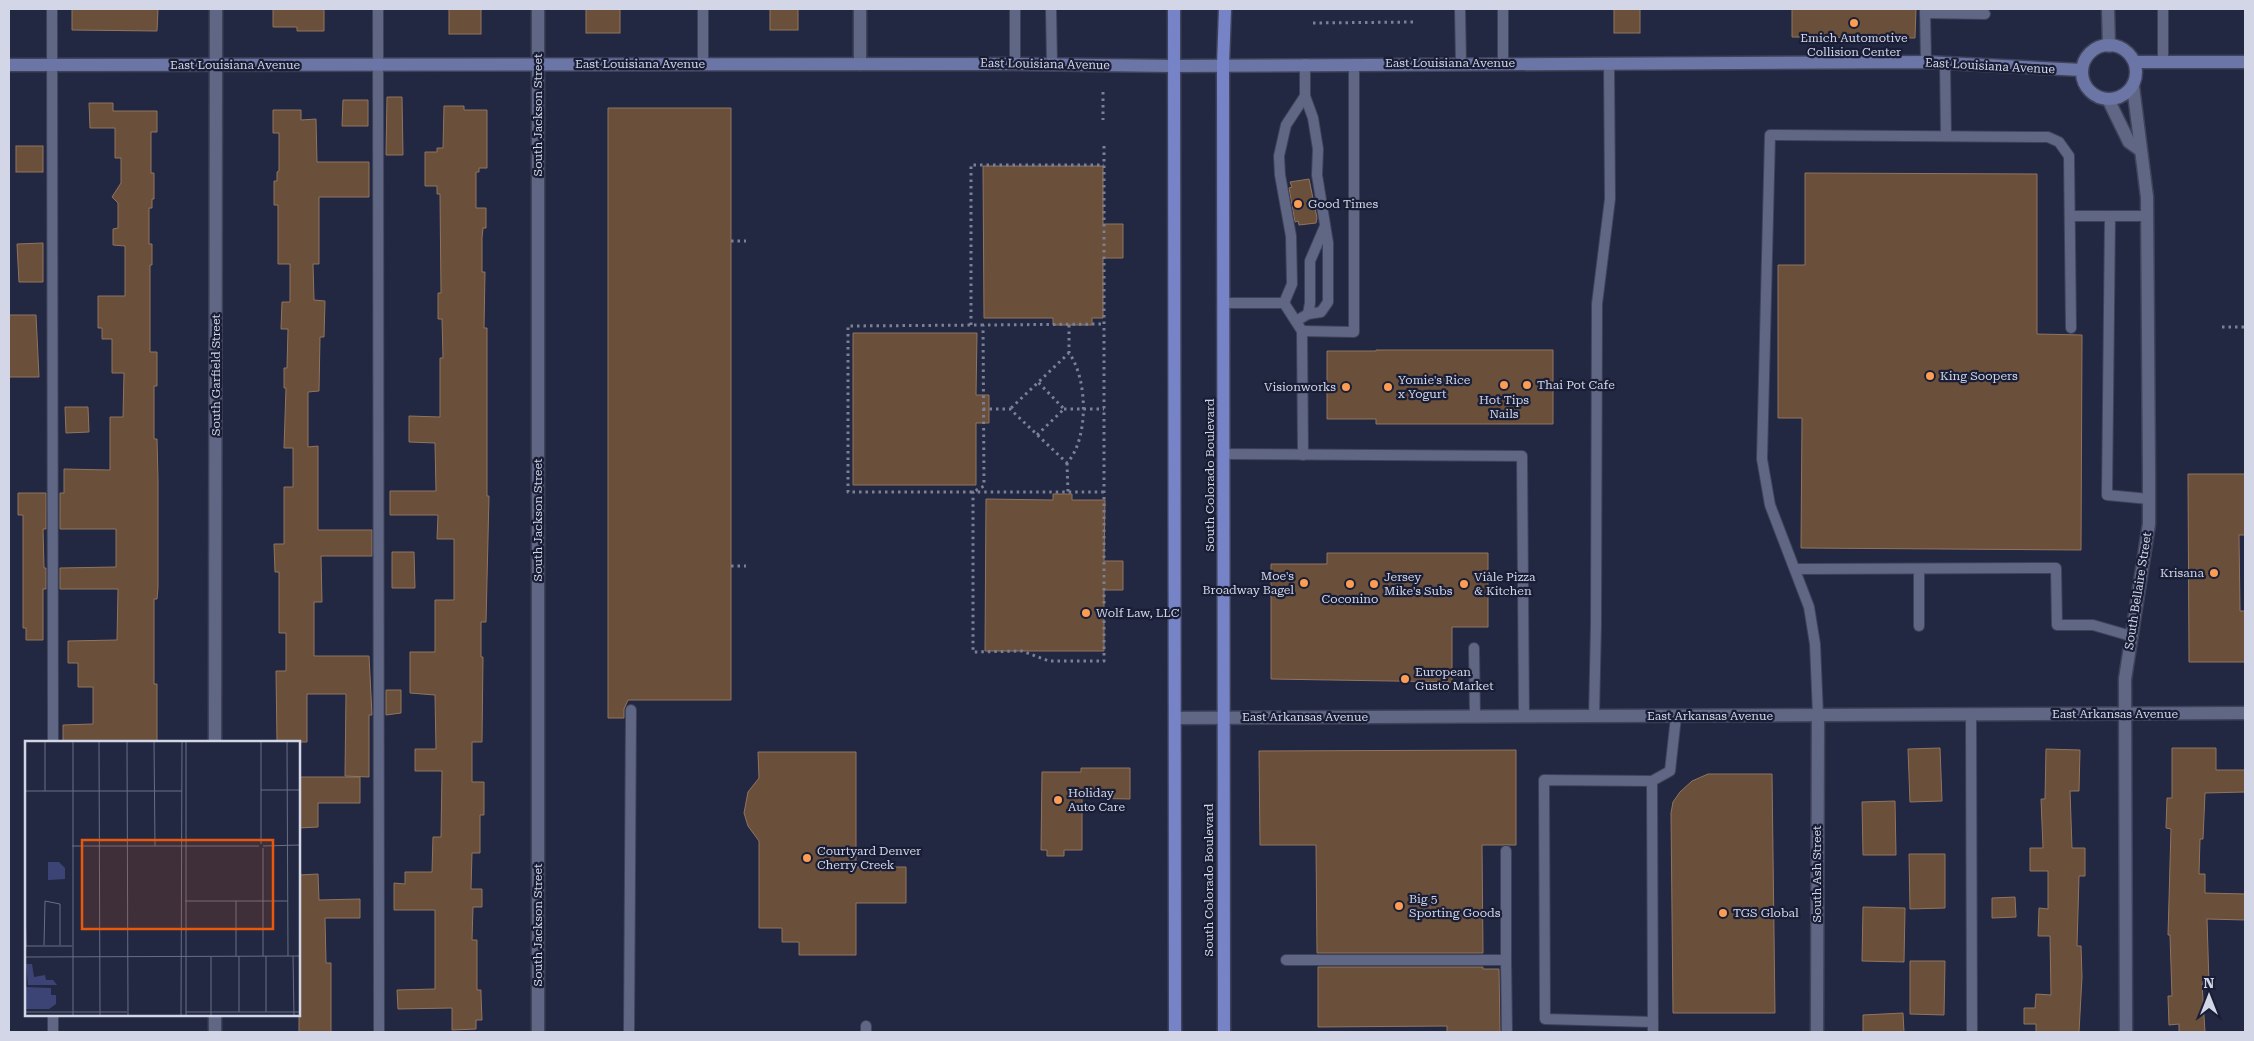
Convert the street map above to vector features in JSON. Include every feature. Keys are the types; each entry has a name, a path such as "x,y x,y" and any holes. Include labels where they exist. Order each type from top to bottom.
{"main road":[{"path":"1174,9 1175,1032"},
{"name":"South Colorado Boulevard","path":"1224,1032 1223,454 1225,9"}],"street":[{"name":"South Garfield Street","path":"215,741 216,9"},
{"name":"South Jackson Street","path":"538,9 538,1032"},
{"path":"860,9 860,64"},
{"path":"2108,9 2109,46"},
{"path":"2117,46 2128,52 2135,62 2137,74 2133,86 2125,95 2108,99 2101,98 2090,92 2084,82 2082,70 2086,59 2094,50 2117,46"},
{"name":"East Louisiana Avenue","path":"9,65 1052,64 1174,66 1926,62 2082,70"},
{"path":"2135,62 2245,62"},
{"name":"South Bellaire Street","path":"2126,1032 2126,679 2143,566 2149,499 2147,216 2144,172 2133,86"},
{"path":"2108,99 2129,142 2140,150"},
{"name":"East Arkansas Avenue","path":"1175,718 2245,713"},
{"name":"South Ash Street","path":"1817,1032 1818,715"},
{"path":"215,1016 215,1032"}],"lane":[{"path":"52,9 53,741"},
{"path":"378,9 379,1032"},
{"path":"704,9 704,64"},
{"path":"1015,9 1015,64"},
{"path":"1051,9 1052,64"},
{"path":"1460,9 1461,63"},
{"path":"1503,9 1504,63"},
{"path":"2162,9 2163,62"},
{"path":"1926,62 1925,11 1985,14"},
{"path":"1594,717 1596,624 1596,304 1610,199 1609,63"},
{"path":"1945,63 1946,136"},
{"path":"1296,321 1308,314 1321,312 1328,302 1328,243 1317,175 1318,148 1314,118 1305,96 1305,64"},
{"path":"1302,331 1354,332 1354,64"},
{"path":"1284,303 1292,284 1291,236 1280,175 1279,156 1286,125 1305,96"},
{"path":"1818,715 1814,635 1809,607 1770,505 1762,459 1770,135 2048,137 2059,142 2069,156 2071,328"},
{"path":"2070,216 2147,216"},
{"path":"2110,216 2107,496 2149,499"},
{"path":"1308,314 1310,304 1310,261 1326,226"},
{"path":"1224,303 1284,303"},
{"path":"1284,303 1302,331 1303,455"},
{"path":"1223,454 1522,456 1524,717"},
{"path":"1796,569 2056,568 2057,625 2093,625 2131,636"},
{"path":"1919,569 1919,626"},
{"path":"1474,648 1475,717"},
{"path":"629,1032 631,710"},
{"path":"1971,714 1972,1032"},
{"path":"1652,781 1653,1027 1545,1019 1544,780 1652,781 1670,770 1676,717"},
{"path":"1506,851 1507,1032"},
{"path":"1286,960 1506,960"},
{"path":"53,1016 53,1032"}],"path":[{"path":"1313,23 1414,22"},
{"path":"1104,92 1104,120"},
{"path":"974,492 973,652 1022,651 1049,661 1104,660 1104,146"},
{"path":"971,325 971,165 1104,165"},
{"path":"731,240 746,240"},
{"path":"1104,324 848,326 848,492 1104,492"},
{"path":"974,492 984,486 984,325"},
{"path":"1068,492 1067,464 1078,446 1082,432 1082,391 1079,374 1074,360 1069,353 1069,325"},
{"path":"2222,327 2245,327"},
{"path":"1010,409 1069,353"},
{"path":"1038,382 1064,409"},
{"path":"984,409 1010,409 1067,464"},
{"path":"1037,435 1064,409 1104,409"},
{"path":"731,566 746,566"}],"building":[{"path":"72,9 158,9 157,31 72,30"},
{"path":"273,9 324,9 324,31 297,31 297,27 273,27"},
{"path":"449,9 481,9 481,34 449,34"},
{"path":"586,9 620,9 620,33 586,33"},
{"path":"770,9 798,9 798,30 770,30"},
{"path":"1614,9 1640,9 1640,33 1614,33"},
{"name":"Emich Automotive Collision Center","path":"1792,9 1916,9 1915,38 1792,37"},
{"path":"387,97 402,97 403,155 386,155"},
{"path":"343,100 368,100 368,126 342,126"},
{"path":"89,103 113,103 113,111 157,111 157,132 151,132 151,173 154,173 154,199 152,199 152,208 149,208 149,244 152,244 152,265 150,265 150,352 157,352 157,386 154,386 154,439 157,439 158,587 157,599 154,599 154,684 157,684 157,741 63,741 63,725 93,724 93,687 78,687 78,663 68,663 68,641 117,640 118,589 60,589 60,568 116,567 116,529 60,529 60,493 64,493 64,469 110,470 110,417 123,417 124,373 112,373 112,339 102,339 102,328 98,328 98,296 125,296 125,246 113,245 113,229 118,228 118,203 112,197 121,183 121,158 115,158 115,128 90,128"},
{"path":"444,106 464,106 464,110 487,110 487,168 479,168 479,172 476,172 476,208 486,208 486,228 483,228 482,238 482,272 485,272 484,328 487,328 487,496 489,496 486,622 481,622 481,657 483,657 482,742 472,742 472,782 484,782 484,815 480,815 480,853 472,853 471,889 482,889 482,907 473,907 472,940 477,940 477,990 481,990 482,1020 476,1020 476,1029 452,1030 452,1008 398,1009 397,990 435,989 435,910 394,910 394,883 405,884 405,872 432,872 433,837 441,837 442,771 415,771 415,749 436,749 435,695 410,693 410,652 435,652 435,600 454,600 454,539 437,539 438,515 390,515 390,491 436,491 435,443 409,442 409,416 440,417 440,358 443,358 442,319 438,319 438,293 441,293 440,194 437,194 437,186 425,186 425,152 437,152 437,148 443,148"},
{"path":"608,108 731,108 731,700 628,700 624,709 624,718 608,718"},
{"path":"273,110 301,110 301,120 316,119 317,162 369,162 369,197 319,197 319,264 313,264 314,300 325,301 324,337 320,337 319,391 308,392 308,447 318,446 318,530 372,530 372,556 321,556 322,602 314,602 314,656 369,656 372,715 369,715 369,777 345,776 346,694 307,694 307,742 277,741 276,671 286,671 286,633 279,633 279,572 275,572 274,544 284,544 284,487 293,487 293,448 284,448 286,388 284,388 284,368 287,368 288,329 281,329 282,302 290,302 290,264 278,264 278,205 274,205 274,181 277,181 277,172 279,171 279,133 273,133"},
{"path":"16,146 43,146 43,172 16,172"},
{"path":"983,166 1103,166 1103,224 1123,224 1123,258 1103,258 1103,318 1092,318 1092,325 1053,325 1053,318 984,318"},
{"name":"King Soopers","path":"1805,173 2037,174 2037,334 2082,335 2081,550 1801,548 1802,418 1778,418 1778,265 1805,265"},
{"path":"1309,179 1317,218 1316,223 1299,225 1298,221 1295,222 1289,188 1292,187 1290,182"},
{"path":"43,243 43,282 19,282 17,244"},
{"path":"9,315 36,315 39,377 9,377"},
{"path":"853,333 977,333 976,395 989,395 989,423 976,423 976,485 853,485"},
{"path":"1553,350 1553,424 1376,424 1376,419 1327,419 1327,351"},
{"path":"65,407 88,407 89,432 66,433"},
{"name":"Krisana","path":"2188,474 2245,474 2245,535 2239,535 2240,611 2245,611 2245,662 2189,662"},
{"path":"18,493 46,493 46,529 43,529 46,589 43,589 43,640 26,640 26,628 23,628 23,515 18,515"},
{"path":"1053,494 1072,494 1072,500 1105,500 1104,561 1123,561 1123,590 1104,590 1104,651 985,651 986,499 1053,500"},
{"path":"392,552 414,552 415,588 392,588"},
{"path":"1327,553 1488,553 1488,627 1452,627 1452,682 1271,679 1271,564 1327,564"},
{"path":"386,690 401,690 401,713 386,715"},
{"path":"1940,748 1942,801 1910,802 1908,749"},
{"path":"2172,748 2216,748 2216,770 2245,770 2245,792 2205,793 2203,839 2200,839 2199,874 2205,874 2205,893 2245,894 2245,920 2207,919 2209,984 2202,984 2205,1032 2179,1032 2179,1024 2169,1025 2168,996 2172,996 2170,935 2168,935 2171,829 2166,828 2167,798 2172,798"},
{"path":"2046,749 2080,750 2079,791 2070,791 2072,848 2085,848 2085,876 2079,876 2077,946 2081,946 2082,977 2079,1032 2036,1032 2036,1024 2024,1024 2024,1008 2035,1008 2036,994 2051,995 2050,936 2038,936 2039,908 2048,909 2048,871 2030,871 2030,848 2043,848 2041,799 2045,799"},
{"path":"1516,750 1516,845 1482,845 1483,953 1317,953 1316,845 1260,845 1259,751"},
{"name":"Courtyard Denver Cherry Creek","path":"758,752 856,752 856,867 906,867 906,903 856,903 856,955 799,955 799,942 782,942 782,928 759,928 759,841 748,826 744,813 748,792 759,778"},
{"name":"Holiday Auto Care","path":"1081,768 1130,768 1130,799 1082,798 1082,850 1064,850 1064,856 1047,856 1047,850 1041,850 1042,772 1081,772"},
{"name":"TGS Global","path":"1708,774 1772,774 1775,1013 1673,1013 1671,813 1673,802 1680,792 1692,781"},
{"path":"300,777 360,777 360,803 318,803 318,827 300,828"},
{"path":"1895,801 1896,855 1863,855 1862,802"},
{"path":"1909,854 1945,854 1945,908 1910,909"},
{"path":"318,874 319,900 360,899 360,918 325,918 326,963 331,963 331,1032 299,1032 300,875"},
{"path":"2015,897 2016,917 1992,918 1992,898"},
{"path":"1863,907 1905,908 1904,962 1862,961"},
{"path":"1910,961 1945,961 1944,1015 1910,1014"},
{"path":"1318,967 1483,967 1483,969 1499,969 1500,1032 1447,1032 1447,1026 1318,1027"},
{"path":"1903,1013 1904,1032 1863,1032 1863,1015"}],"place":[{"name":"Emich Automotive Collision Center","path":"1854,23"},
{"name":"Good Times","path":"1298,204"},
{"name":"King Soopers","path":"1930,376"},
{"name":"Hot Tips Nails","path":"1504,385"},
{"name":"Thai Pot Cafe","path":"1527,385"},
{"name":"Visionworks","path":"1346,387"},
{"name":"Yomie's Rice x Yogurt","path":"1388,387"},
{"name":"Krisana","path":"2214,573"},
{"name":"Moe's Broadway Bagel","path":"1304,583"},
{"name":"Coconino","path":"1350,584"},
{"name":"Jersey Mike's Subs","path":"1374,584"},
{"name":"Viàle Pizza & Kitchen","path":"1464,584"},
{"name":"Wolf Law, LLC","path":"1086,613"},
{"name":"European Gusto Market","path":"1405,679"},
{"name":"Holiday Auto Care","path":"1058,800"},
{"name":"Courtyard Denver Cherry Creek","path":"807,858"},
{"name":"Big 5 Sporting Goods","path":"1399,906"},
{"name":"TGS Global","path":"1723,913"}]}
